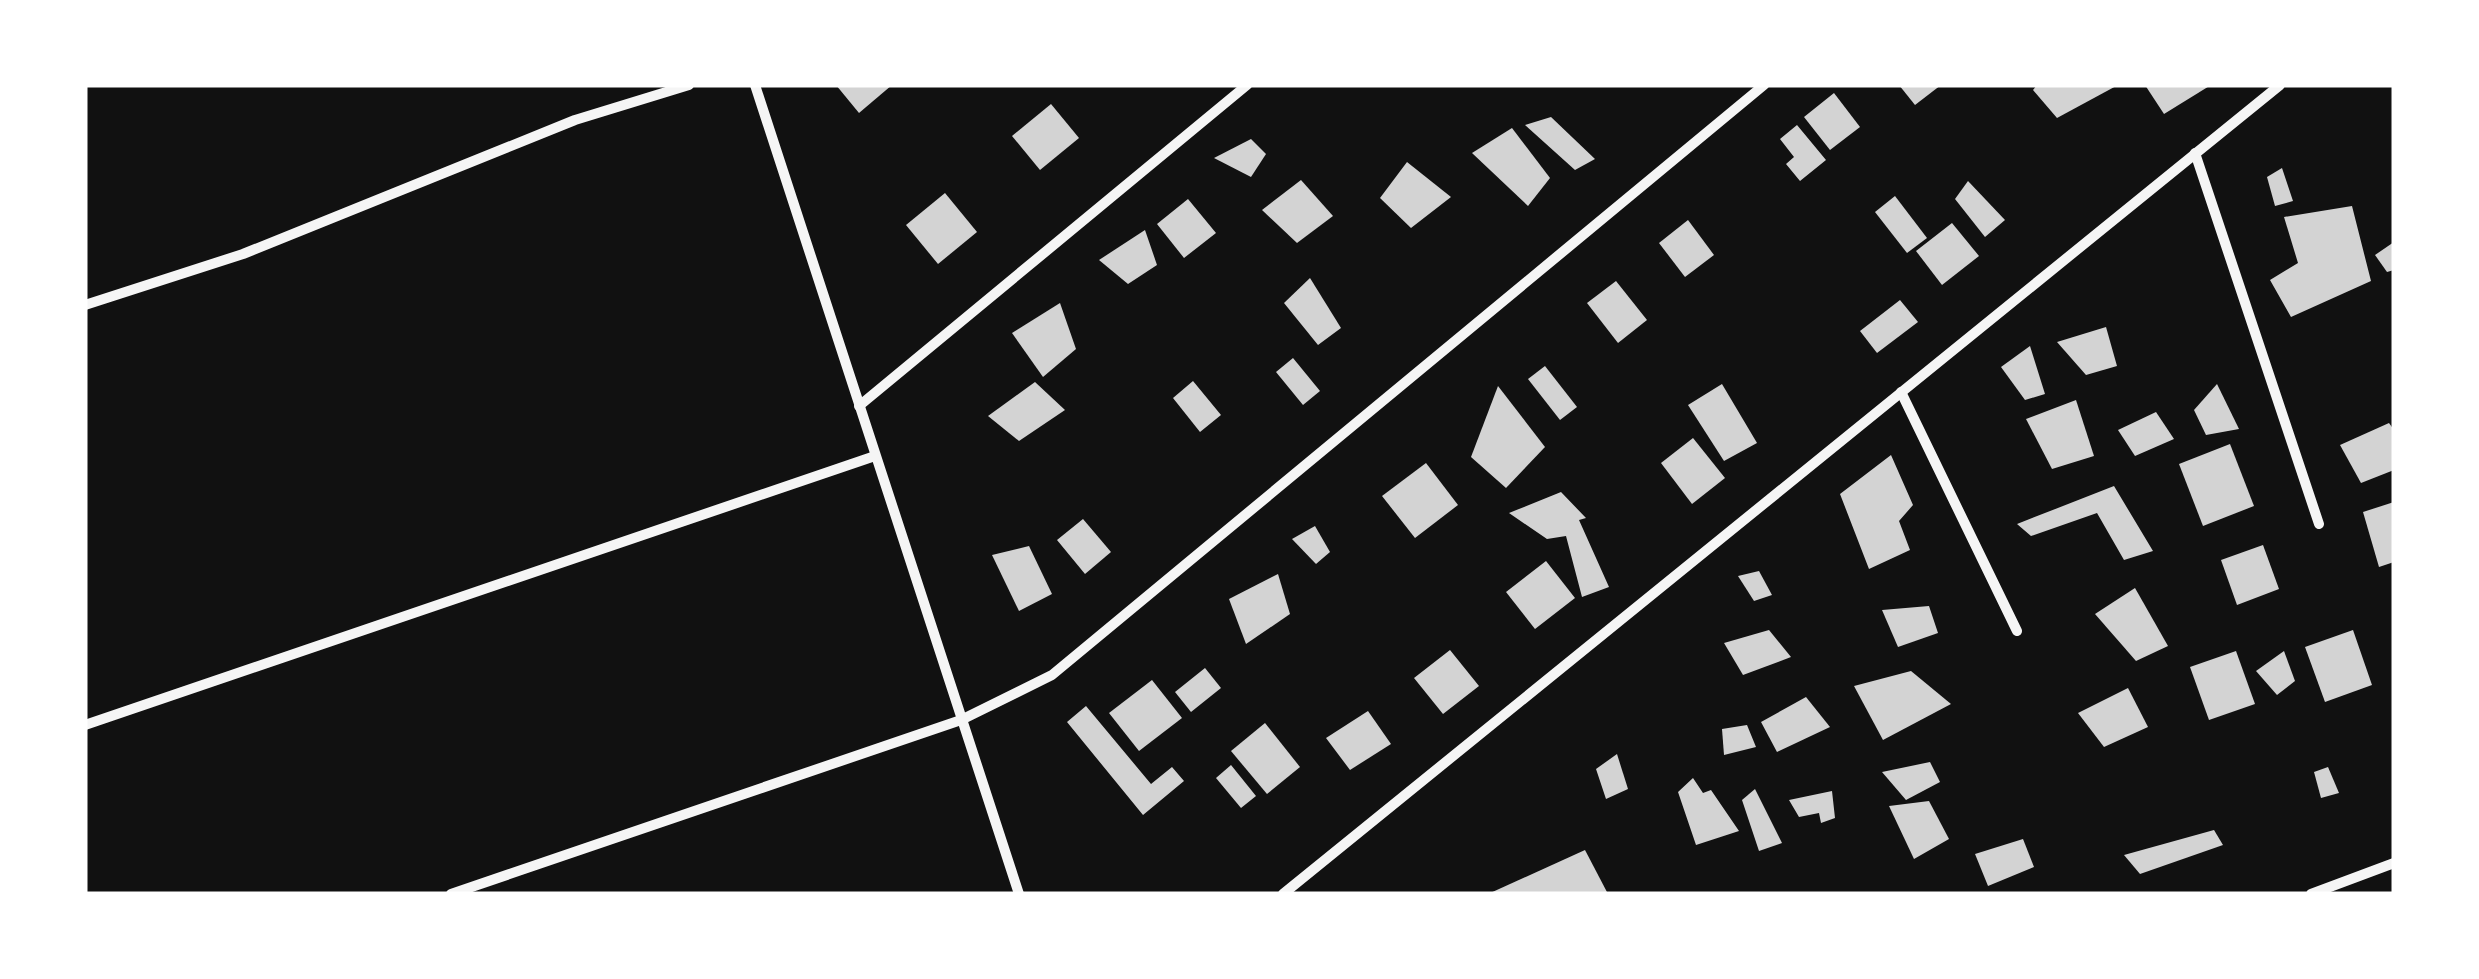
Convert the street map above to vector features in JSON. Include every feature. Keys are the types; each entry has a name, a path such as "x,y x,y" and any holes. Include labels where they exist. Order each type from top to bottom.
{"street":[{"path":"85,306 244,254 575,120 689,85"},
{"path":"755,85 1018,894"},
{"path":"859,406 1247,85"},
{"path":"452,894 960,720 1052,675 1764,85"},
{"path":"1284,894 2280,85"},
{"path":"2196,153 2319,524"},
{"path":"1901,392 2017,630"},
{"path":"85,726 875,456"},
{"path":"2311,894 2394,862"}],"building":[{"path":"836,85 892,85 859,113"},
{"path":"1899,85 1941,85 1915,105"},
{"path":"2037,85 2118,85 2057,118 2033,90"},
{"path":"2145,85 2211,85 2164,114"},
{"path":"1834,93 1860,127 1830,150 1804,117"},
{"path":"1051,104 1079,138 1040,170 1012,136"},
{"path":"1551,117 1595,159 1575,170 1525,125"},
{"path":"1797,125 1826,160 1800,181 1786,164 1794,157 1780,139"},
{"path":"1512,128 1550,178 1528,206 1472,153"},
{"path":"1251,139 1266,154 1251,177 1214,158"},
{"path":"1407,162 1451,197 1411,228 1380,198"},
{"path":"2282,168 2293,201 2275,206 2267,177"},
{"path":"1301,180 1333,216 1297,243 1262,210"},
{"path":"1968,181 2005,220 1985,237 1955,199"},
{"path":"945,193 977,232 938,264 906,225"},
{"path":"1895,196 1927,238 1907,253 1875,212"},
{"path":"1188,199 1216,233 1184,258 1157,224"},
{"path":"2352,206 2371,281 2291,317 2270,280 2298,263 2284,217"},
{"path":"1688,220 1714,255 1685,277 1659,243"},
{"path":"1952,223 1979,256 1942,285 1916,251"},
{"path":"1145,230 1157,265 1128,284 1099,260"},
{"path":"2394,242 2394,270 2387,272 2375,255"},
{"path":"1310,278 1341,328 1318,345 1284,303"},
{"path":"1616,281 1647,320 1618,343 1587,303"},
{"path":"1900,300 1918,322 1877,353 1860,331"},
{"path":"1060,303 1076,349 1043,377 1012,333"},
{"path":"2106,327 2117,366 2086,375 2057,342"},
{"path":"2030,346 2045,394 2025,400 2001,367"},
{"path":"1293,358 1320,391 1303,405 1276,372"},
{"path":"1545,366 1577,407 1560,420 1528,379"},
{"path":"1193,381 1221,415 1200,432 1173,398"},
{"path":"1035,382 1065,410 1019,441 988,416"},
{"path":"1722,384 1757,443 1724,461 1688,405"},
{"path":"2217,384 2239,429 2206,435 2194,410"},
{"path":"1498,386 1545,447 1506,488 1471,457"},
{"path":"2076,400 2094,456 2052,469 2026,419"},
{"path":"2156,412 2174,439 2135,456 2118,430"},
{"path":"2389,423 2394,430 2394,470 2361,483 2340,445"},
{"path":"1693,438 1725,478 1692,504 1661,463"},
{"path":"2230,444 2254,506 2203,526 2179,464"},
{"path":"1891,455 1913,505 1899,521 1910,550 1869,569 1840,494"},
{"path":"1426,463 1458,505 1415,538 1382,496"},
{"path":"2114,486 2153,551 2124,560 2097,513 2031,536 2017,524"},
{"path":"1561,492 1586,518 1579,520 1609,587 1582,597 1566,536 1547,539 1509,513"},
{"path":"2394,502 2394,562 2379,567 2363,512"},
{"path":"1083,519 1111,552 1085,574 1057,540"},
{"path":"1315,526 1330,552 1316,564 1292,539"},
{"path":"2263,545 2279,589 2237,605 2221,560"},
{"path":"1029,546 1052,594 1019,611 992,555"},
{"path":"1546,561 1575,598 1535,629 1506,592"},
{"path":"1759,571 1772,595 1754,601 1738,576"},
{"path":"1278,574 1290,614 1246,644 1229,599"},
{"path":"2135,588 2168,646 2136,661 2095,614"},
{"path":"1929,606 1938,633 1898,647 1882,610"},
{"path":"1769,630 1791,657 1743,675 1724,643"},
{"path":"2353,630 2372,685 2325,702 2305,647"},
{"path":"1450,650 1479,686 1443,714 1414,678"},
{"path":"2236,651 2255,704 2209,720 2190,667"},
{"path":"2284,651 2295,681 2277,695 2256,671"},
{"path":"1205,668 1221,688 1191,712 1175,692"},
{"path":"1911,671 1951,704 1883,740 1854,686"},
{"path":"1152,680 1182,718 1139,751 1109,713"},
{"path":"2128,688 2148,727 2104,747 2078,713"},
{"path":"1806,697 1830,727 1777,752 1761,722"},
{"path":"1086,706 1151,784 1172,767 1184,781 1143,815 1067,722"},
{"path":"1368,711 1391,744 1350,770 1326,738"},
{"path":"1265,723 1300,767 1267,794 1231,751"},
{"path":"1747,725 1756,747 1724,755 1722,729"},
{"path":"1617,754 1628,789 1606,799 1596,769"},
{"path":"1930,762 1940,782 1906,800 1882,772"},
{"path":"1231,765 1256,796 1241,808 1216,778"},
{"path":"2328,767 2339,793 2321,798 2314,772"},
{"path":"1693,778 1703,793 1711,790 1739,831 1696,845 1678,792"},
{"path":"1755,789 1782,843 1759,851 1742,800"},
{"path":"1832,791 1835,818 1821,823 1819,813 1799,817 1789,800"},
{"path":"1929,801 1949,839 1914,859 1889,806"},
{"path":"2214,830 2223,845 2140,874 2124,855"},
{"path":"2023,839 2034,867 1988,886 1975,854"},
{"path":"1585,850 1608,894 1488,894"}]}
